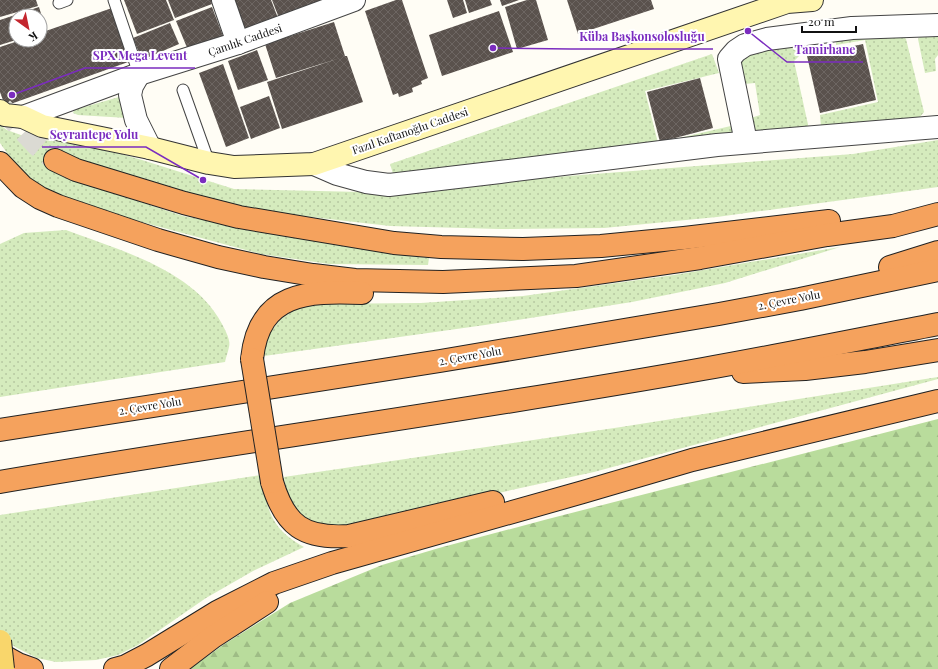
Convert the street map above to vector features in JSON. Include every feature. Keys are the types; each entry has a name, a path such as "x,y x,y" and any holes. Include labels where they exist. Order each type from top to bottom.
{"highway":[{"path":"56,160 76,170 184,203 239,216 394,242 441,247 523,249 601,246 827,221 938,211"},
{"path":"0,163 23,187 40,198 58,206 158,240 218,257 313,275 355,280 443,282 576,276 643,267 765,247 826,235 893,226 938,214"},
{"path":"800,299 881,270 938,252"},
{"name":"2. Çevre Yolu","path":"0,430 448,360 800,299 938,270"},
{"path":"498,280 425,293 329,293 306,295 291,299 277,306 268,315 257,333 253,345 252,359 272,482 277,500 286,514 298,526 313,534 329,537 349,536 585,480 692,460"},
{"path":"0,482 291,437 704,369 938,324"},
{"path":"704,369 748,373 805,369 865,362 938,350"},
{"path":"115,669 126,666 147,655 217,612 274,583 332,563 692,460 938,401"},
{"path":"171,669 213,637 255,608 288,590 364,555"},
{"path":"0,654 18,664 32,669"}],"main road":[{"path":"0,641 3,669"}],"street":[{"path":"223,0 238,43"},
{"name":"Çamlık Caddesi","path":"23,118 139,74 238,43 354,0"},
{"name":"Fazıl Kaftanoğlu Caddesi","path":"0,111 5,115 23,118 42,126 150,148 209,163 234,167 314,164 787,1 812,0"},
{"path":"746,142 729,59 736,51 745,45 775,38 852,28 938,25"},
{"path":"139,74 132,86 130,96 136,120 150,148"},
{"path":"314,164 337,174 366,182 389,185 746,142 938,127"}],"lane":[{"path":"114,0 139,74"},
{"path":"183,90 209,163"}],"green space":[{"path":"938,31 938,55 935,59 936,71 925,73 918,39 923,33"},
{"path":"901,34 906,39 924,112 919,118 821,127 820,115 878,102 865,40 836,45 836,38"},
{"path":"810,37 811,50 801,54 794,61 809,129 753,131 748,119 760,115 755,83 744,84 740,64 750,52"},
{"path":"712,54 719,73 645,91 658,143 735,125 736,135 395,180 390,164"},
{"path":"119,97 127,118 78,115 73,113 74,110"},
{"path":"0,125 7,130 32,139 86,144 234,189 361,192 853,154 938,140 938,187 717,217 604,228 499,229 390,226 242,209 57,153 51,170 61,176 183,216 302,239 429,258 428,265 329,264 261,254 123,217 45,190 12,160 0,143"},
{"path":"66,230 131,254 153,264 193,289 209,305 226,332 229,349 225,362 0,397 0,244 24,233"},
{"path":"840,247 725,283 632,302 485,325 264,356 265,344 270,332 282,318 296,309 314,304 421,303 523,296 674,275"},
{"path":"938,377 938,379 594,472 352,525 329,528 305,521 286,496 284,477 621,427"},
{"path":"938,419 938,669 190,669 223,645 290,603 382,565 548,519"},
{"path":"261,475 266,499 272,517 284,533 304,547 253,571 206,598 138,645 118,655 96,660 56,662 37,658 0,637 0,515"}],"building":[{"path":"0,0 36,0 38,6 31,8 8,8 8,15 0,17"},
{"path":"124,0 166,0 174,20 137,34"},
{"path":"168,0 211,0 212,4 175,18"},
{"path":"227,0 271,0 278,18 238,31"},
{"path":"272,0 327,0 279,18"},
{"path":"396,0 402,0 428,78 421,81 422,84 412,88 413,92 399,97 398,93 393,95 365,11"},
{"path":"447,0 463,0 467,13 453,18"},
{"path":"465,0 490,0 492,5 469,13"},
{"path":"500,0 519,0 502,6"},
{"path":"527,0 536,0 548,40 517,49 505,7"},
{"path":"567,0 651,0 654,9 578,34"},
{"path":"212,7 223,36 188,50 176,21"},
{"path":"112,8 131,61 5,106 0,92 0,47 8,44 8,48 48,48 48,30"},
{"path":"499,11 513,52 442,76 429,35"},
{"path":"8,17 8,42 0,45 0,20"},
{"path":"334,22 345,56 347,56 363,102 282,129 267,82 340,58 276,78 265,44"},
{"path":"170,23 179,44 142,60 133,38"},
{"path":"863,44 876,100 820,113 807,56"},
{"path":"257,50 268,80 238,90 228,61"},
{"path":"223,64 249,138 226,147 199,73"},
{"path":"700,78 713,128 660,142 647,92"},
{"path":"269,96 280,128 251,139 240,107"}],"tunnel":[{"path":"2,108 37,145 55,160"}],"place":[{"name":"Tamirhane","path":"748,31"},
{"name":"Küba Başkonsolosluğu","path":"493,48"},
{"name":"SPX Mega Levent","path":"12,95"},
{"name":"Seyrantepe Yolu","path":"203,180"}]}
